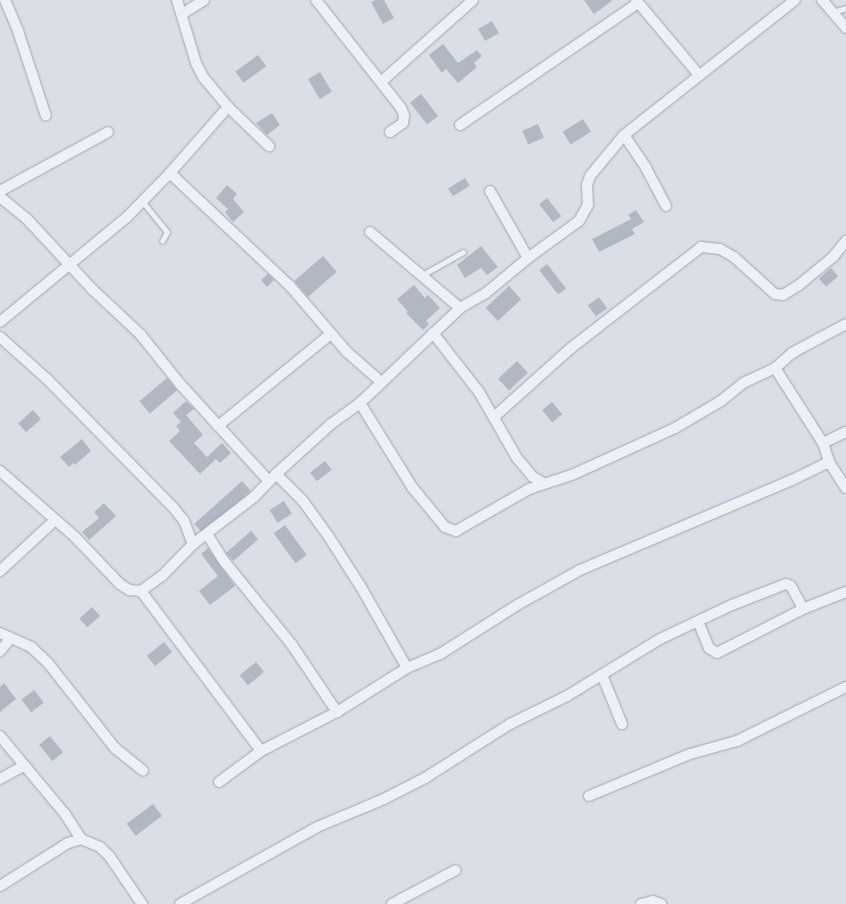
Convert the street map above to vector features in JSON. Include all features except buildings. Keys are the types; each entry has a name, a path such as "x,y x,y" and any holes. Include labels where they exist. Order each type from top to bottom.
{"street":[{"path":"5,0 18,30 46,116"},
{"path":"177,0 196,64 203,76 228,107 269,146"},
{"path":"182,14 204,0"},
{"path":"316,0 349,46 381,82 404,115 403,123 390,132"},
{"path":"381,82 473,0"},
{"path":"822,0 846,28"},
{"path":"460,125 637,1 698,75"},
{"path":"0,471 55,520 120,584 128,590 141,591 162,576 192,544 238,511 331,424 360,403 380,381 460,308 486,293 528,258 579,221 588,205 587,185 590,176 624,135 791,2"},
{"path":"0,322 127,217 170,173 228,107"},
{"path":"0,191 108,132"},
{"path":"624,135 666,206"},
{"path":"170,173 290,286 331,334 380,381"},
{"path":"490,191 528,258"},
{"path":"0,197 27,219 69,264 140,334 218,426 273,477 321,525 361,586 407,668"},
{"path":"370,232 460,308"},
{"path":"494,417 571,348 701,247 720,249 734,257 775,294 783,295 799,285 833,257 846,241"},
{"path":"360,403 412,487 435,517 450,531 463,530 529,489 574,474 675,428 721,400 742,383 775,368 792,353 846,324"},
{"path":"433,333 479,392 518,458 533,477 544,483"},
{"path":"218,426 331,334"},
{"path":"0,337 47,379 173,507 184,521 192,544"},
{"path":"775,368 823,443 829,462 846,488"},
{"path":"823,443 846,432"},
{"path":"219,782 261,751 337,712 407,668 440,654 519,604 580,570 792,480 829,462"},
{"path":"0,571 55,520"},
{"path":"207,534 224,561 292,645 337,712"},
{"path":"180,904 311,830 384,799 424,778 510,724 567,696 660,639 698,621 786,584 790,586 802,607 805,608"},
{"path":"141,591 261,751"},
{"path":"698,621 709,648 717,653 805,608 846,592"},
{"path":"0,633 10,639 31,647 48,663 115,748 143,772"},
{"path":"0,651 10,639"},
{"path":"602,675 622,724"},
{"path":"589,796 690,754 737,741 846,687"},
{"path":"0,736 23,766 65,814 81,839 100,847 118,866 142,904"},
{"path":"0,779 23,766"},
{"path":"0,886 68,843 81,839"},
{"path":"392,904 456,870"},
{"path":"641,904 653,901 661,904"}],"lane":[{"path":"833,12 846,8"},
{"path":"142,201 168,232 162,241"},
{"path":"422,275 463,252"}]}
